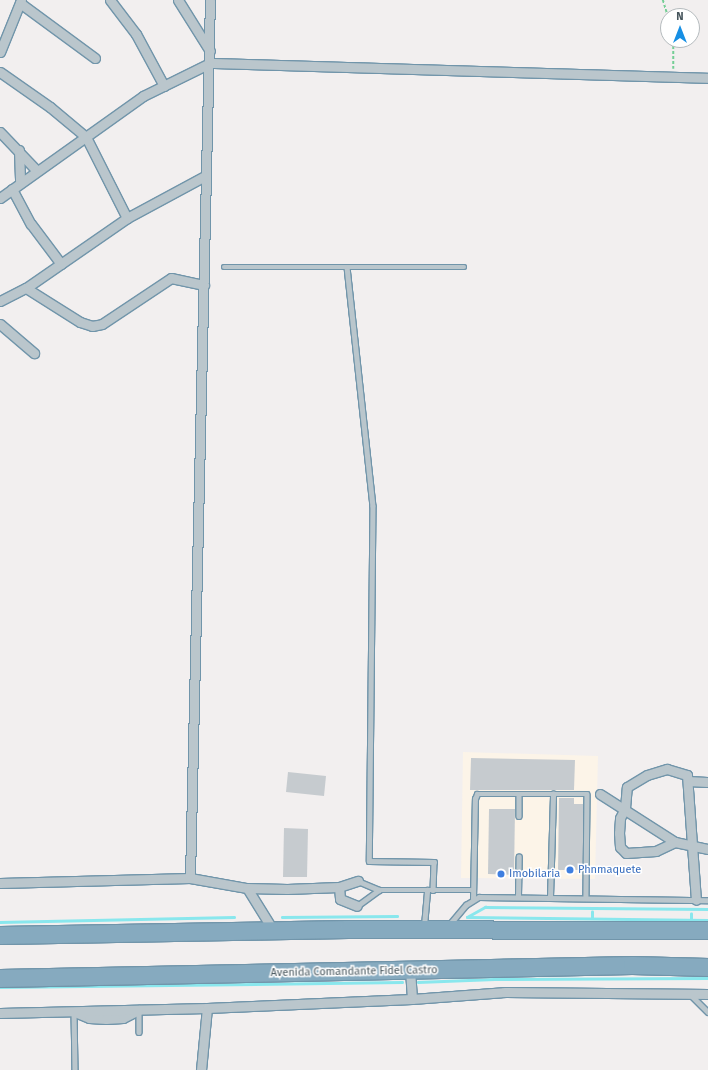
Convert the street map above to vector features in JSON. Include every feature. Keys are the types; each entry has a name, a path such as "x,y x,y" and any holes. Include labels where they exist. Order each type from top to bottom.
{"highway":[{"path":"0,935 273,930 708,930"},
{"name":"Avenida Comandante Fidel Castro","path":"0,978 632,966 708,967"}],"street":[{"path":"110,0 136,34 164,86"},
{"path":"178,0 210,51"},
{"path":"190,878 204,285 205,176 210,63 210,0"},
{"path":"0,52 21,2 94,58"},
{"path":"0,198 36,170 86,137 133,102 210,63 708,78"},
{"path":"0,72 50,107 86,137 127,218"},
{"path":"0,132 19,150 36,170"},
{"path":"19,150 20,183"},
{"path":"0,301 26,288 127,218 205,176"},
{"path":"12,189 31,224 61,264"},
{"path":"26,288 80,322 92,326 102,324 171,278 204,285"},
{"path":"0,324 34,353"},
{"path":"675,842 656,851 626,853 620,848 620,818 625,808 627,787 647,775 667,769 687,775 690,845 696,871 696,900"},
{"path":"688,781 707,782"},
{"path":"600,794 625,808 675,842 708,849"},
{"path":"0,883 190,878 247,888 339,887 358,881"},
{"path":"339,887 340,899 357,906"},
{"path":"247,888 273,930"},
{"path":"410,970 412,999"},
{"path":"0,1013 207,1008 412,999 506,992 708,994"},
{"path":"201,1070 207,1008"}],"lane":[{"path":"224,267 464,267"},
{"path":"347,267 373,506 369,861 434,862 433,890"},
{"path":"473,900 476,796 478,794 587,794 586,898"},
{"path":"550,897 553,794"},
{"path":"519,795 519,816"},
{"path":"518,896 519,857"},
{"path":"358,881 379,890 473,890"},
{"path":"357,906 379,890"},
{"path":"424,929 426,890"},
{"path":"445,929 473,900 489,896 708,900"},
{"path":"687,993 702,1004 708,1012"},
{"path":"139,1009 139,1032"},
{"path":"74,1011 75,1070"}],"path":[{"path":"673,48 673,77"}],"shaded area":[{"path":"463,752 598,756 595,879 461,878"}],"building":[{"path":"471,758 575,760 574,790 470,790"},
{"path":"288,772 326,776 324,796 286,792"},
{"path":"559,798 574,798 574,804 583,804 583,870 558,870"},
{"path":"489,809 515,809 514,875 488,874"},
{"path":"284,828 308,829 307,877 283,877"}],"waterway":[{"path":"467,917 485,907 708,909"},
{"path":"592,912 592,918"},
{"path":"691,914 691,920"},
{"path":"282,917 397,916"},
{"path":"0,922 234,917"},
{"path":"467,917 708,920"},
{"path":"418,982 494,979 708,978"},
{"path":"0,987 402,982"}],"place":[{"name":"Phnmaquete","path":"570,870"},
{"name":"Imobilaria","path":"501,874"}]}
